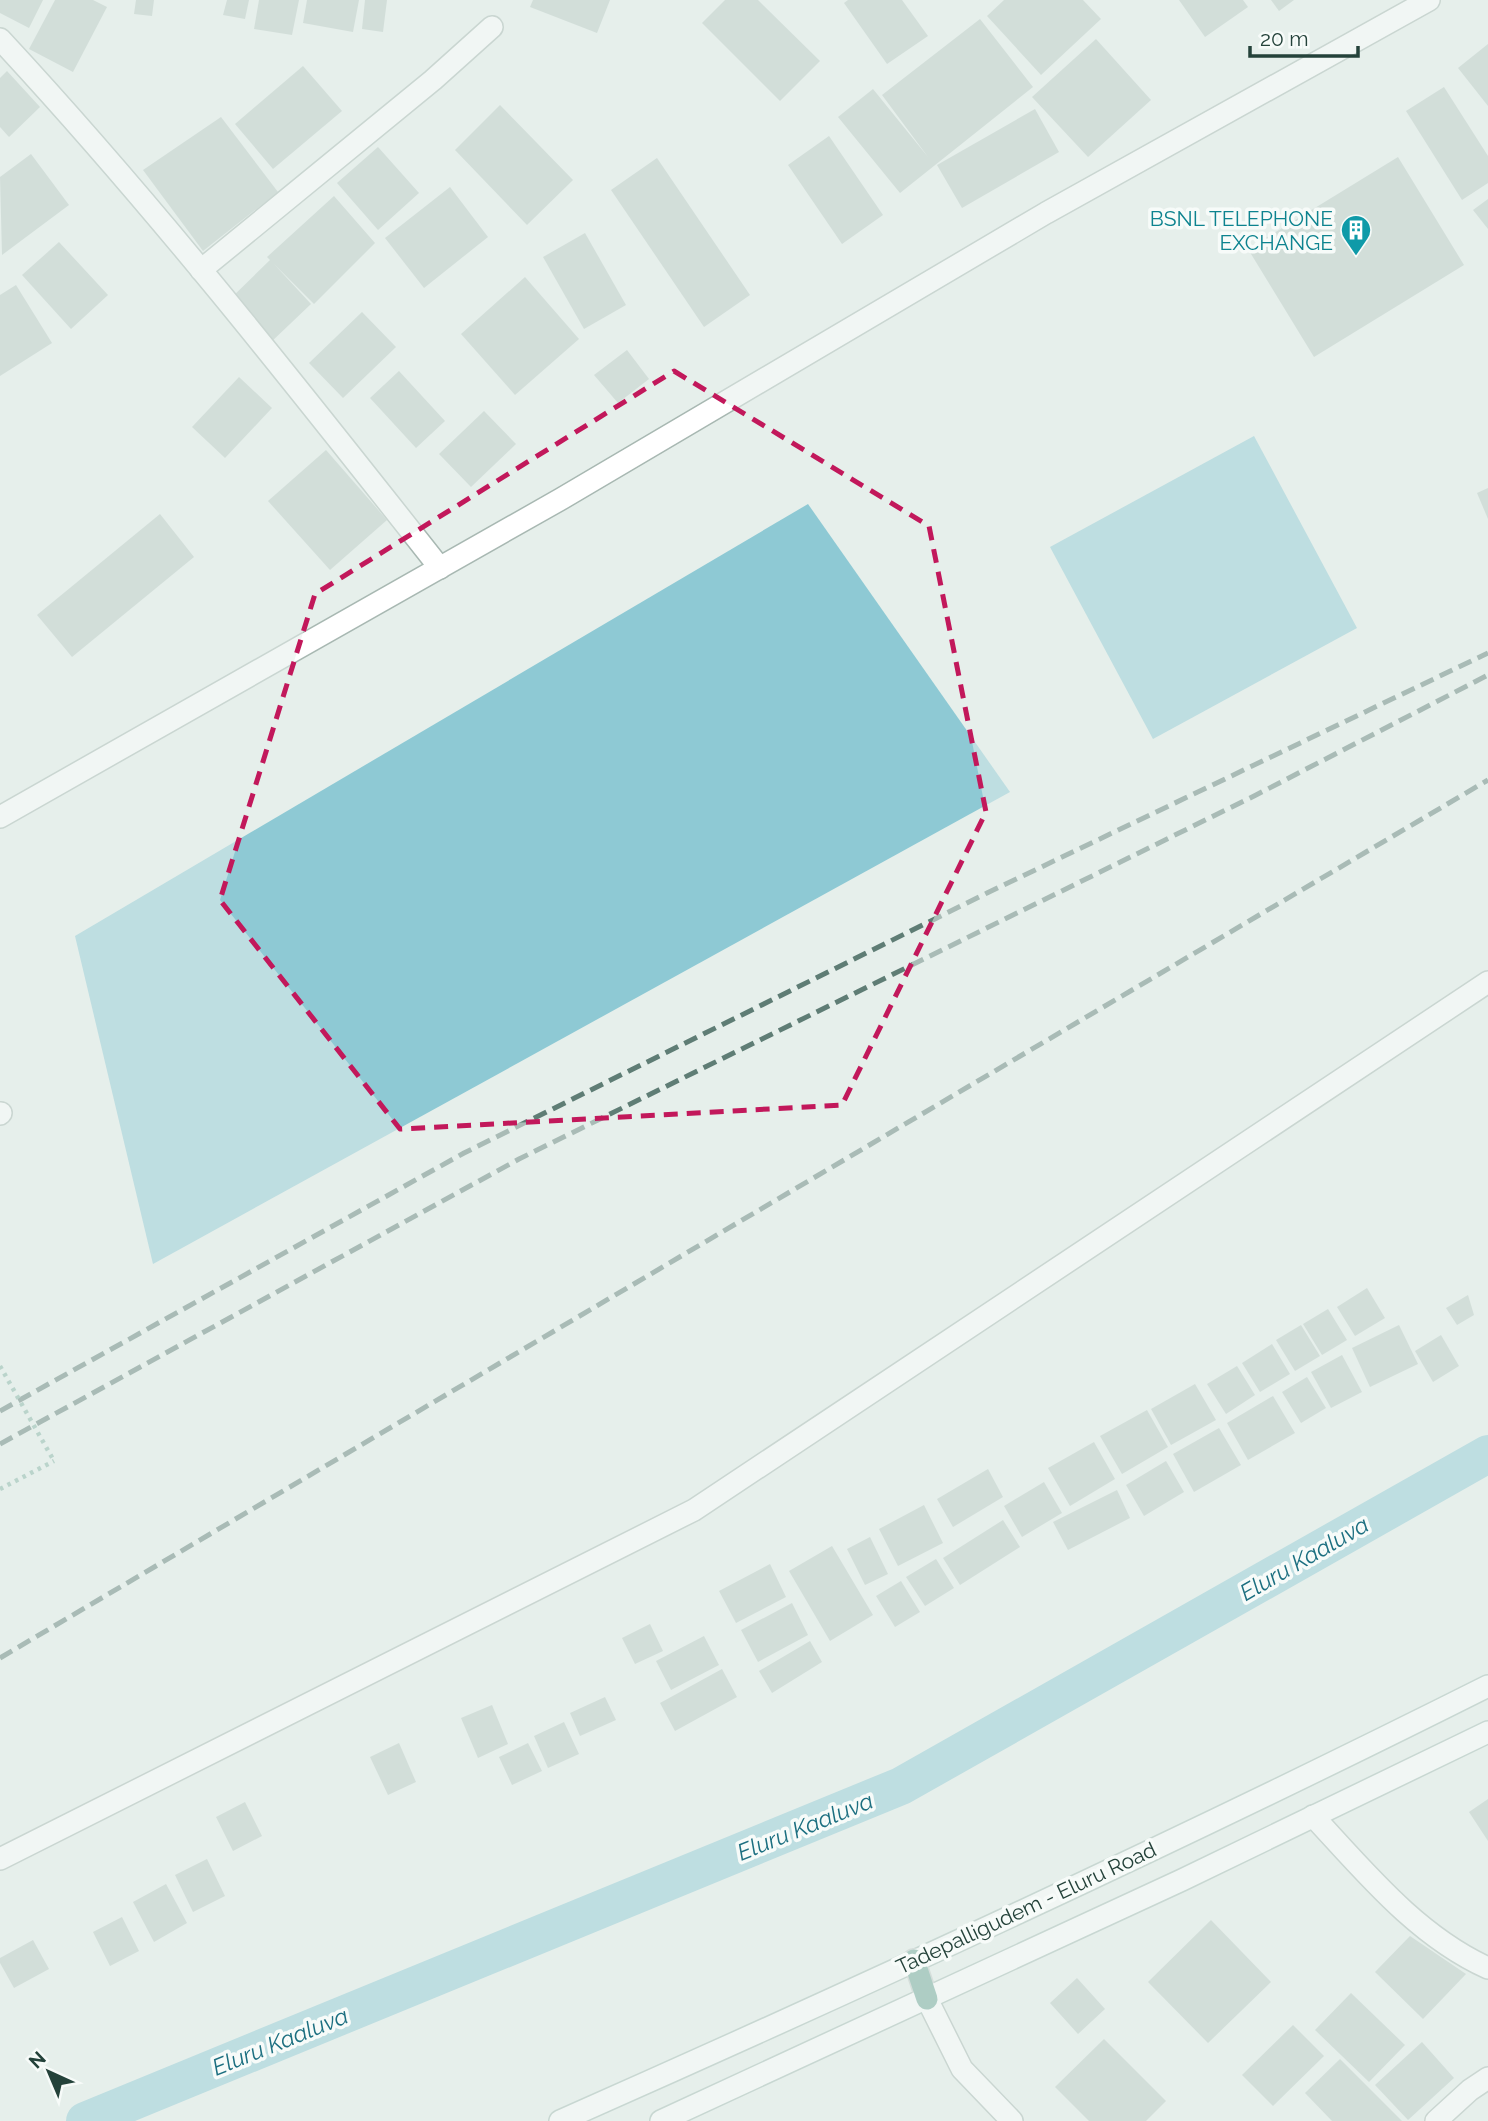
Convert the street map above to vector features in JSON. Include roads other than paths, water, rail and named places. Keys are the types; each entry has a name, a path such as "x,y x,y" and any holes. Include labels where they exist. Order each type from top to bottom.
{"main road":[{"path":"914,1960 928,1998"}],"street":[{"path":"0,817 561,499 1046,213 1429,0"},
{"path":"201,270 433,80 492,27"},
{"path":"0,39 71,116 201,270 440,568"},
{"path":"0,1858 694,1510 1488,982"},
{"name":"Tadepalligudem - Eluru Road","path":"560,2121 748,2038 1164,1843 1488,1686"},
{"name":"Tadepalligudem - Eluru Road","path":"661,2121 928,1998 1488,1732"},
{"path":"1313,1816 1400,1909 1466,1958 1488,1968"},
{"path":"928,1998 962,2069 1012,2121"},
{"path":"1436,2121 1470,2090 1488,2078"}],"water":[{"path":"1254,436 1357,628 1153,739 1050,547"},
{"path":"808,504 1010,792 153,1264 75,936"}],"waterway":[{"name":"Eluru Kaaluva","path":"85,2121 901,1786 1488,1454"}],"railway":[{"path":"0,1411 464,1153 987,893 1488,653"},
{"path":"0,1444 519,1159 1256,795 1488,675"},
{"path":"0,1658 1488,780"}],"place":[{"name":"BSNL TELEPHONE EXCHANGE","path":"1356,257"}]}
